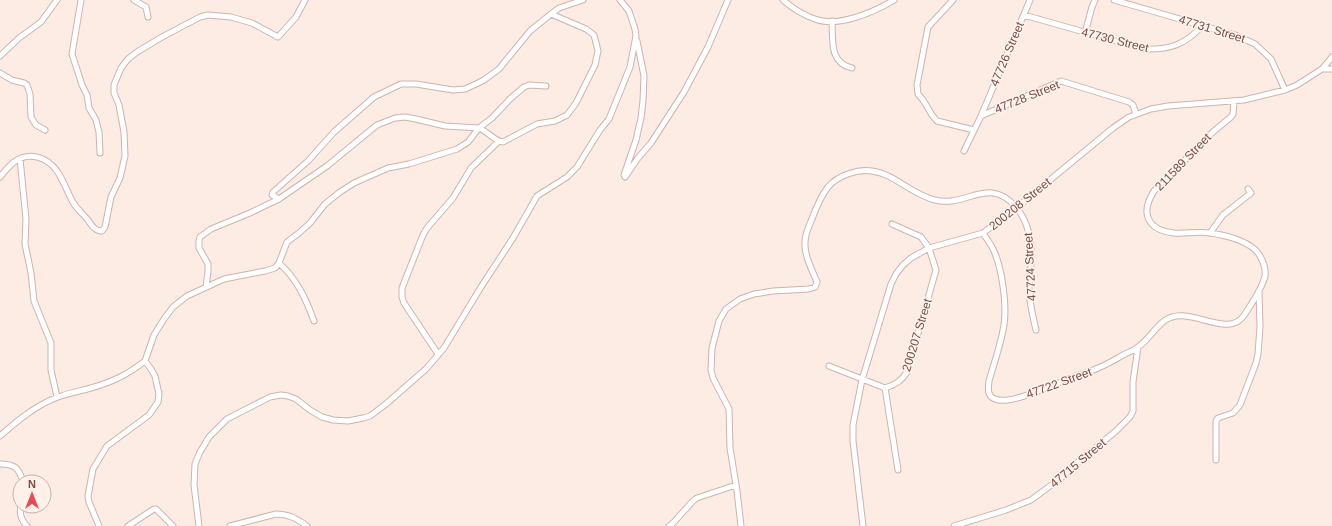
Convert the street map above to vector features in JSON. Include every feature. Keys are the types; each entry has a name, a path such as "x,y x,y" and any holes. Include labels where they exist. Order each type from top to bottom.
{"street":[{"path":"0,56 19,38 41,22 57,0"},
{"path":"81,0 72,54 82,85 88,95 89,108 96,120 99,132 100,153"},
{"path":"134,0 146,7 148,17"},
{"path":"0,178 15,161 26,156 37,156 50,162 58,171 74,204 96,230 102,231 105,227 111,197 120,178 125,156 124,132 119,105 114,94 114,85 124,63 162,37 204,16 220,15 231,17 252,23 278,37 296,17 304,0"},
{"path":"279,198 272,195 273,192 308,160 334,132 374,97 401,84 416,84 453,90 465,89 476,84 499,69 530,31 551,14 559,8 583,0"},
{"path":"620,0 629,11 635,29 645,81 641,118 636,140 624,175 625,178 638,158 651,143 684,92 708,47 728,0"},
{"path":"783,0 815,20 832,21 857,17 884,6 894,0"},
{"path":"953,0 928,27 917,84 918,94 937,121 974,130"},
{"name":"47726 Street","path":"964,151 981,116 1030,0"},
{"path":"1085,33 1095,0"},
{"name":"47731 Street","path":"1114,0 1235,35 1255,44 1271,59 1285,90"},
{"path":"438,354 404,303 402,288 423,235 453,198 471,168 499,142 510,139 537,124 555,121 567,115 576,103 598,58 594,35 551,14"},
{"name":"47730 Street","path":"1024,15 1144,49 1164,49 1176,46 1194,36 1202,26"},
{"path":"832,21 835,57 844,66 852,68"},
{"path":"199,526 194,484 195,464 209,437 227,419 270,397 281,395 296,399 322,417 333,420 348,421 363,418 370,416 386,404 426,369 444,348 513,238 537,196 567,176 577,167 600,130 609,119 630,67 636,36"},
{"name":"200208 Street","path":"864,526 853,441 855,410 862,380 891,284 896,274 911,258 929,248 983,233 1016,208 1113,128 1136,114 1151,109 1168,106 1244,100 1285,90 1297,85 1322,69 1332,57"},
{"path":"1322,69 1332,69"},
{"path":"0,73 12,80 27,85 30,94 31,117 36,125 45,130"},
{"name":"47728 Street","path":"981,116 1061,81 1129,102 1133,104 1136,114"},
{"path":"0,436 42,404 57,397 111,382 124,376 145,361 154,335 173,306 187,296 224,279 275,268 287,242 310,223 325,204 354,183 384,170 457,149 468,142 479,128 492,118 524,87 546,86"},
{"name":"211589 Street","path":"1234,100 1233,114 1231,117 1214,131 1154,191 1149,199 1146,214 1148,220 1152,224 1165,231 1180,233 1210,233 1231,237 1252,247 1258,252 1264,264 1264,278 1260,289"},
{"path":"206,287 208,264 199,248 200,237 211,229 250,213 279,198 327,166 377,125 385,121 404,117 445,126 479,128 488,132 499,142"},
{"path":"20,159 26,219 25,244 31,273 34,300 51,343 51,370 57,397"},
{"name":"47724 Street","path":"736,486 730,448 730,409 713,378 711,370 712,348 719,321 726,309 740,299 754,294 815,287 817,282 805,251 806,236 818,204 828,186 843,176 856,172 873,171 882,173 908,188 934,200 940,201 949,201 986,192 996,192 1007,198 1016,208 1029,231 1031,243 1029,289 1036,330"},
{"path":"1210,233 1223,215 1251,193 1248,189"},
{"path":"892,224 921,237 929,248"},
{"name":"47722 Street","path":"983,233 993,249 996,258 1005,308 1004,326 988,389 990,396 995,399 1008,400 1028,395 1098,369 1138,347 1163,321 1178,315 1186,315 1218,324 1231,324 1244,316 1260,289"},
{"name":"200207 Street","path":"885,388 898,383 907,372 935,274 935,266 929,248"},
{"path":"279,262 289,272 301,289 314,321"},
{"path":"1216,460 1216,421 1218,418 1233,413 1240,405 1258,354 1260,289"},
{"name":"47715 Street","path":"954,526 1006,510 1031,500 1061,478 1130,417 1133,411 1133,382 1138,347"},
{"path":"99,526 88,496 93,469 107,446 150,415 158,402 159,394 155,376 145,361"},
{"path":"829,366 885,388 898,470"},
{"path":"0,464 15,467 20,474"},
{"path":"670,526 697,498 736,486 741,526"},
{"path":"128,526 135,520 155,509 173,526"},
{"path":"20,514 22,519 28,526"},
{"path":"230,526 276,514 283,514 295,518 307,526"}]}
